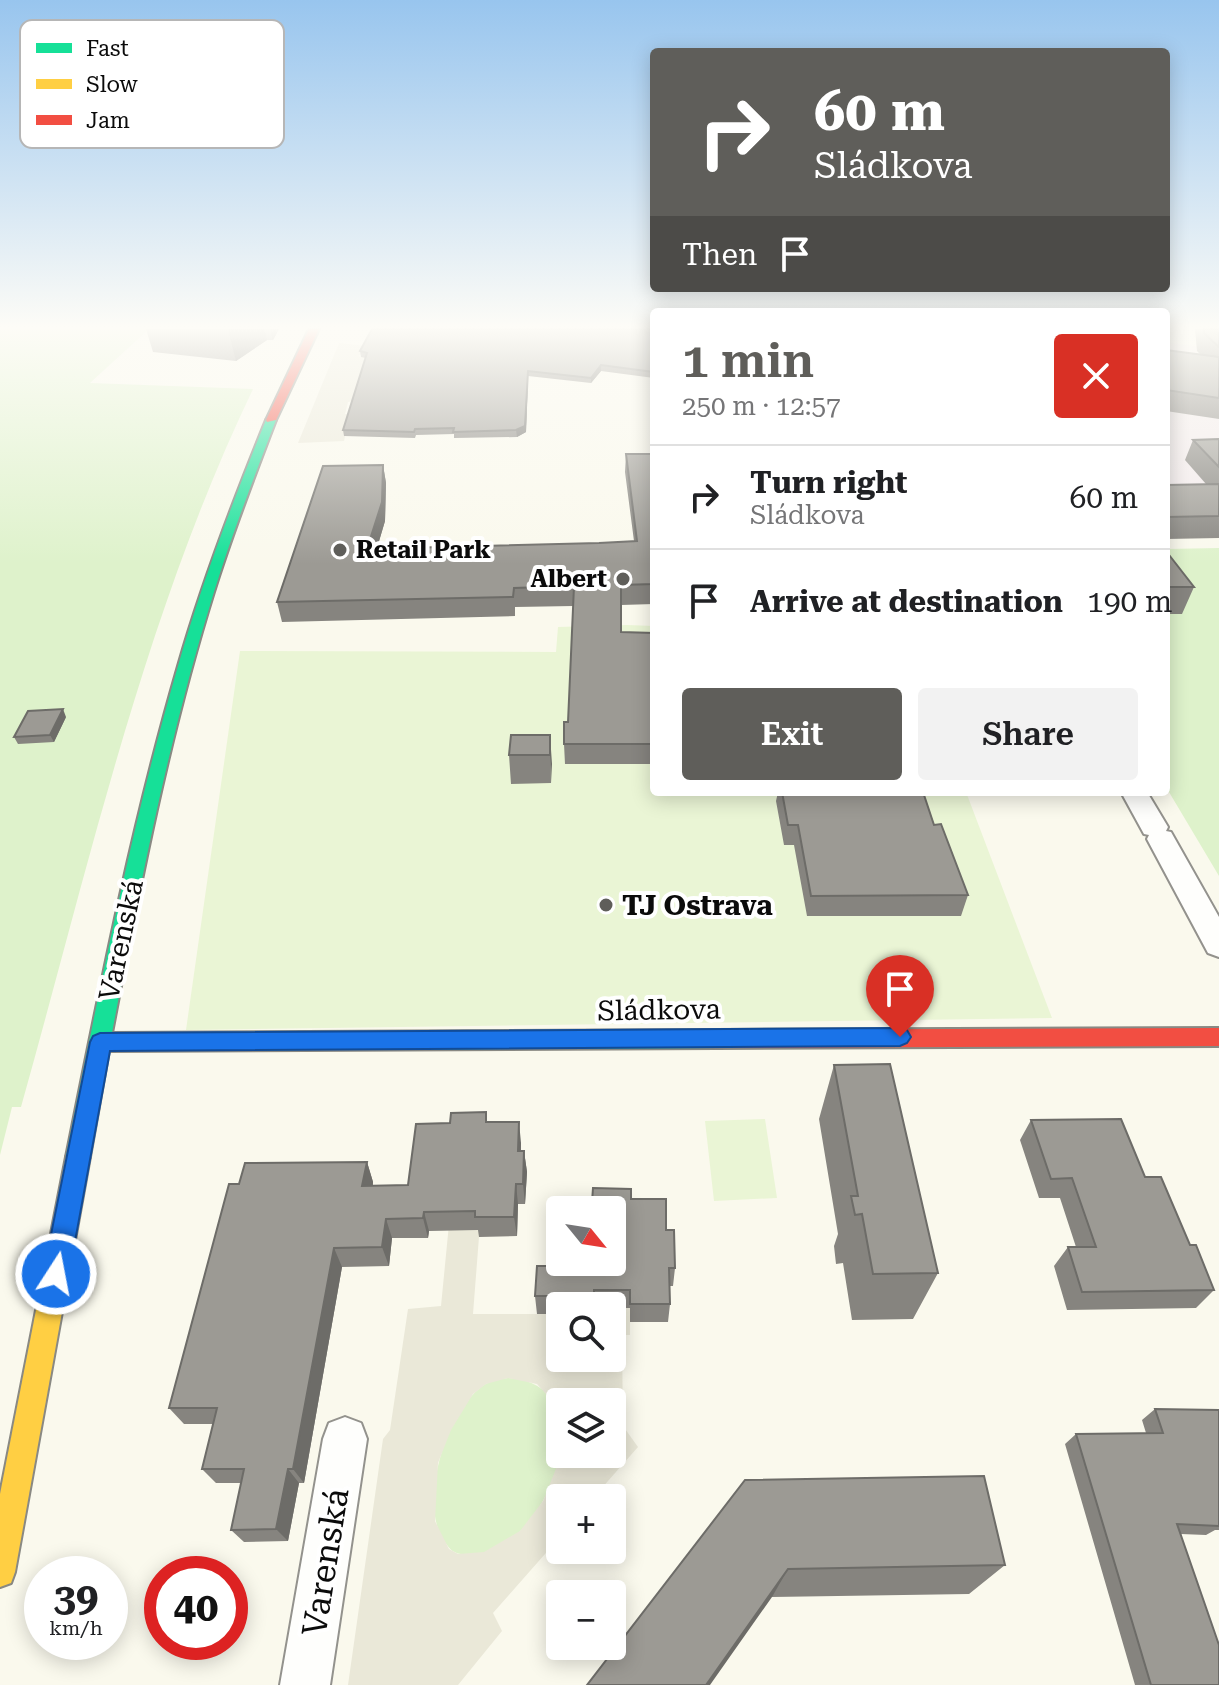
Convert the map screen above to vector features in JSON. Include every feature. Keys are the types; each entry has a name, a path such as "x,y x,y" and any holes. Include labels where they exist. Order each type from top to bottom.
{"street":[{"name":"Varenská","path":"0,1572 130,894 198,622 221,548 275,408"},
{"path":"1136,796 1219,945"},
{"name":"Sládkova","path":"100,1042 1219,1037"},
{"name":"Varenská","path":"305,1685 345,1439"}],"shaded area":[{"path":"313,408 347,408 345,414 350,414 344,441 298,443"},
{"path":"1170,408 1219,408 1219,538 1170,538"},
{"path":"449,1224 480,1224 473,1314 546,1314 546,1372 622,1372 623,1388 546,1388 546,1394 537,1384 508,1378 486,1384 473,1394 451,1430 438,1463 435,1521 449,1549 458,1554 484,1552 520,1531 546,1494 546,1553 493,1613 502,1631 458,1685 348,1685 383,1439 390,1430 408,1309 441,1306"},
{"path":"626,1308 630,1308 630,1335 626,1335"},
{"path":"626,1430 638,1447 626,1461"},
{"path":"556,1468 619,1468 605,1484 550,1484"}],"green space":[{"path":"0,408 245,408 180,563 150,652 96,833 21,1107 12,1107 0,1155"},
{"path":"1219,548 1219,876 1170,794 1170,549"},
{"name":"TJ Ostrava","path":"650,626 650,796 968,796 1052,1018 186,1030 240,651 556,652 558,627"},
{"path":"765,1119 777,1198 714,1201 705,1121"},
{"path":"508,1378 540,1388 546,1396 546,1468 556,1468 555,1474 550,1484 546,1484 546,1493 540,1506 518,1534 491,1551 461,1554 447,1545 436,1523 435,1482 447,1437 456,1417 480,1388"}],"building":[{"path":"350,408 526,408 525,426 516,430 343,430"},
{"path":"1219,439 1219,467 1193,440"},
{"path":"626,454 650,454 650,584 621,585 621,632 650,633 650,744 564,744 564,722 568,722 574,586 514,588 513,597 277,602 323,466 383,465 382,502 367,549 637,541"},
{"path":"1219,484 1219,516 1170,517 1170,485"},
{"path":"1170,556 1194,587 1170,587"},
{"path":"63,709 50,735 14,737 28,711"},
{"path":"511,735 550,735 550,755 509,755"},
{"path":"783,796 924,796 934,825 941,824 968,895 811,896 798,825 788,825"},
{"path":"890,1064 938,1273 873,1274 862,1214 855,1215 851,1196 858,1196 834,1065"},
{"path":"486,1112 486,1122 519,1122 518,1151 524,1151 523,1184 516,1184 514,1217 475,1217 475,1211 424,1212 423,1218 386,1219 382,1247 334,1248 293,1469 288,1469 276,1529 231,1530 244,1469 202,1469 217,1408 169,1408 229,1184 239,1184 245,1163 367,1162 362,1186 408,1185 416,1124 450,1123 451,1113"},
{"path":"1121,1119 1145,1177 1161,1177 1190,1245 1196,1245 1214,1290 1082,1292 1068,1247 1096,1247 1072,1178 1051,1179 1031,1120"},
{"path":"593,1188 631,1189 631,1199 666,1199 666,1230 674,1230 675,1268 669,1268 670,1304 630,1304 630,1290 546,1292 546,1296 535,1296 537,1266 546,1266 546,1276 626,1276 626,1196 592,1196"},
{"path":"1155,1409 1219,1410 1219,1526 1177,1524 1219,1645 1219,1685 1151,1685 1076,1434 1163,1433"},
{"path":"984,1476 1005,1565 788,1569 706,1685 587,1685 606,1660 626,1660 626,1634 745,1480"}],"traffic: fast":[{"path":"78,1157 134,875 185,665 213,574 271,420"},
{"path":"100,1042 716,1039"}],"traffic: slow":[{"path":"0,1572 78,1157"}],"traffic: jam":[{"path":"271,420 277,408"},
{"path":"716,1039 1219,1037"}],"place":[{"name":"Retail Park","path":"340,550"},
{"name":"Albert","path":"623,579"},
{"name":"TJ Ostrava","path":"606,905"}],"route":[{"path":"56,1274 100,1042 900,1037"}]}
